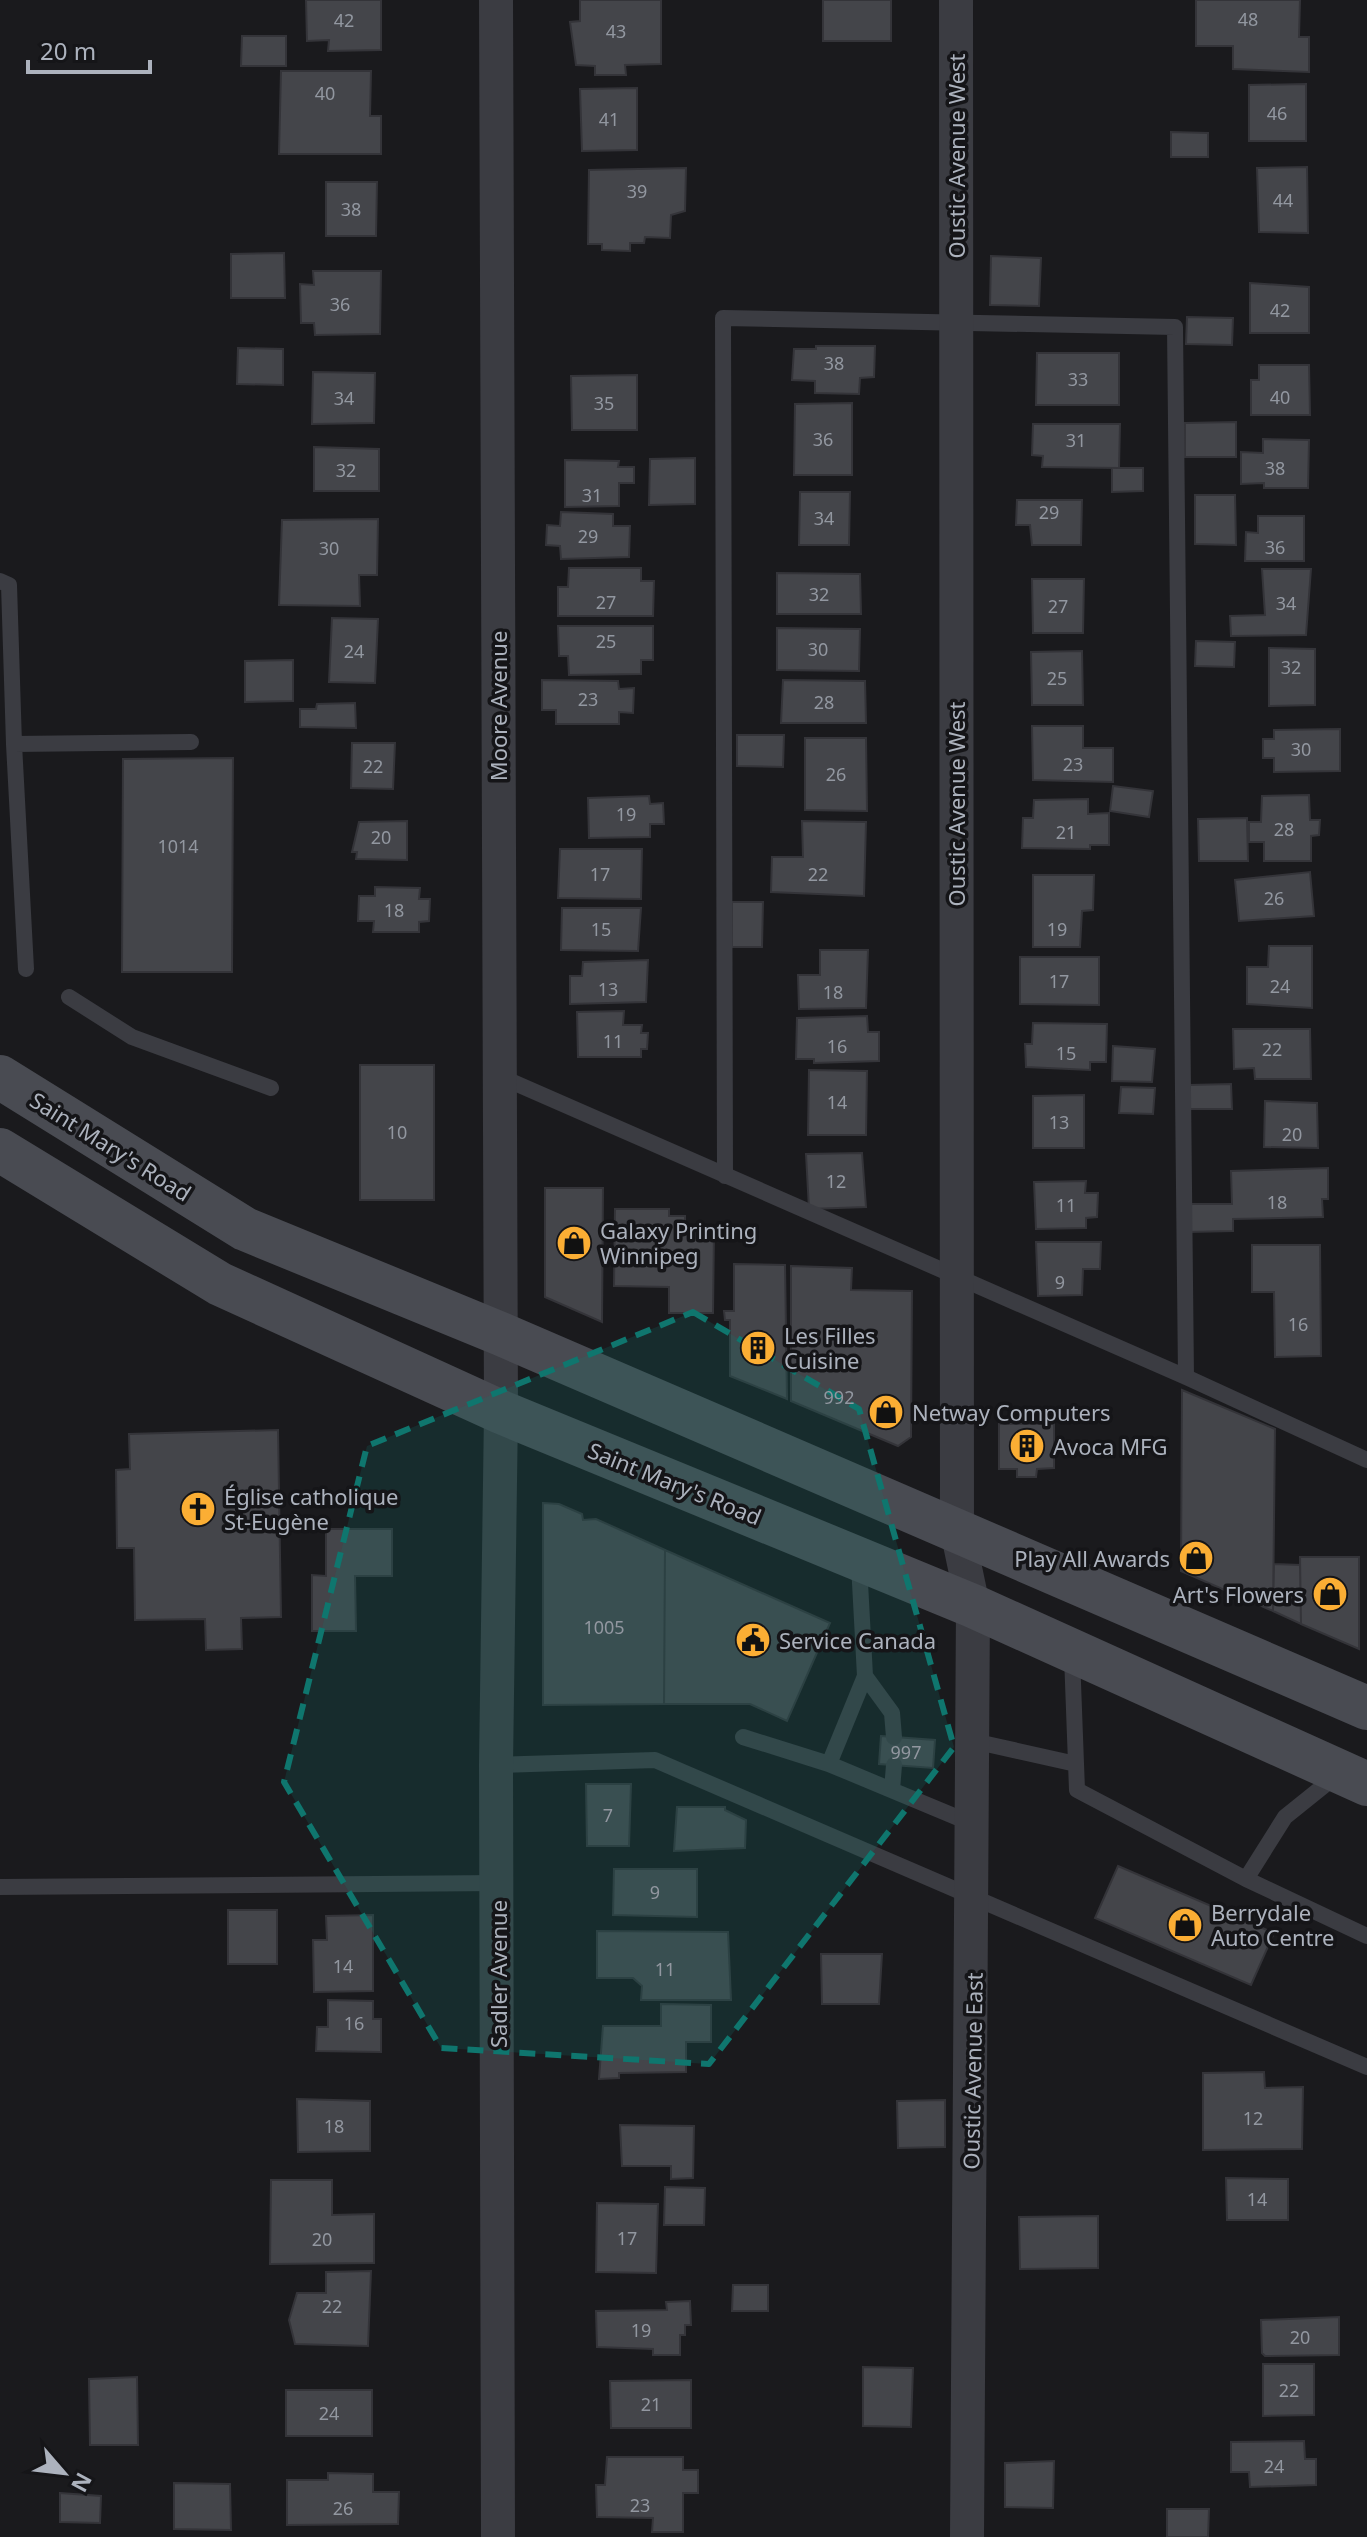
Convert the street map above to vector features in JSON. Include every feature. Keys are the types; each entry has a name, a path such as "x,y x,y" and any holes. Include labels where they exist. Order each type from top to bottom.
{"main road":[{"name":"Saint Mary's Road","path":"0,1077 245,1229 501,1334 1367,1708"},
{"path":"9,1155 48,1107"},
{"name":"Saint Mary's Road","path":"9,1155 220,1284 501,1412 973,1606 1354,1778"}],"street":[{"name":"Moore Avenue","path":"496,0 501,1412"},
{"name":"Oustic Avenue West","path":"956,0 957,1530 973,1606"},
{"name":"Sadler Avenue","path":"498,2537 496,1765 501,1412"},
{"name":"Oustic Avenue East","path":"967,2537 973,1606"}],"lane":[{"path":"725,1176 723,318 957,320 1175,327 1186,1377"},
{"path":"0,581 9,585 26,969"},
{"path":"14,744 191,742"},
{"path":"69,997 132,1037 271,1088"},
{"path":"499,1076 1186,1377 1367,1460"},
{"path":"829,1764 865,1676 859,1559"},
{"path":"1071,1650 1077,1790 1246,1879 1367,1936"},
{"path":"865,1676 892,1713 894,1737"},
{"path":"743,1737 829,1764 973,1824"},
{"path":"973,1741 1076,1764"},
{"path":"496,1765 655,1760 1367,2067"},
{"path":"892,1790 894,1765"},
{"path":"1246,1879 1285,1817 1300,1801 1354,1778"},
{"path":"0,1887 498,1883"}],"highlighted area":[{"path":"693,1312 859,1409 954,1747 709,2064 441,2048 284,1782 367,1446"}],"building":[{"path":"306,0 381,0 381,50 328,51 329,40 307,41"},
{"path":"580,0 661,0 661,64 625,65 626,75 595,75 595,66 576,65 570,22 580,21"},
{"path":"823,0 891,0 891,41 823,41"},
{"path":"1196,0 1300,0 1299,37 1309,37 1309,72 1233,69 1233,46 1196,46"},
{"path":"242,36 286,36 286,66 241,66"},
{"path":"281,71 371,71 370,116 381,116 381,154 279,154"},
{"path":"1306,84 1306,141 1249,141 1249,85"},
{"path":"637,88 637,150 582,151 580,89"},
{"path":"1171,132 1208,133 1208,157 1171,157"},
{"path":"1307,167 1308,233 1259,232 1257,168"},
{"path":"686,168 685,211 671,215 670,238 645,237 644,243 630,243 630,251 602,250 602,244 588,244 589,170"},
{"path":"326,182 377,182 376,236 326,236"},
{"path":"284,253 285,298 231,298 231,254"},
{"path":"991,256 1041,258 1039,306 990,305"},
{"path":"313,271 381,271 380,334 315,335 314,323 301,323 300,284 314,285"},
{"path":"1250,283 1309,287 1309,333 1250,333"},
{"path":"1187,317 1233,318 1232,345 1186,344"},
{"path":"816,346 875,346 874,377 860,378 859,394 815,393 815,381 792,380 794,349 816,349"},
{"path":"238,348 283,349 283,385 237,384"},
{"path":"1037,353 1119,353 1119,405 1036,405"},
{"path":"1259,365 1309,365 1310,415 1251,415 1251,380 1259,380"},
{"path":"313,372 375,373 374,423 312,424"},
{"path":"637,375 637,430 572,430 571,376"},
{"path":"852,403 852,475 794,475 795,404"},
{"path":"1236,422 1236,457 1185,457 1185,423"},
{"path":"1033,424 1120,424 1119,468 1042,467 1043,456 1032,455"},
{"path":"1263,439 1309,440 1308,488 1264,488 1264,483 1241,484 1241,452 1263,453"},
{"path":"314,447 379,449 379,491 314,491"},
{"path":"695,458 695,504 649,505 650,459"},
{"path":"565,460 619,461 618,467 634,467 634,483 619,483 619,506 565,507"},
{"path":"1112,468 1143,468 1143,491 1112,492"},
{"path":"800,492 850,492 849,545 799,545"},
{"path":"1195,495 1235,495 1236,545 1195,544"},
{"path":"1017,500 1082,500 1081,545 1032,545 1030,525 1016,525"},
{"path":"561,512 613,514 613,526 630,526 629,557 561,559 560,546 546,545 547,525 560,526"},
{"path":"1258,516 1304,516 1304,561 1245,561 1246,532 1258,533"},
{"path":"378,519 377,575 359,575 360,606 279,605 282,520"},
{"path":"569,568 641,568 641,581 654,581 653,616 558,616 558,587 568,587"},
{"path":"1262,569 1311,569 1306,635 1231,636 1230,616 1265,615"},
{"path":"777,573 860,574 861,614 777,614"},
{"path":"1032,579 1084,579 1083,633 1033,633"},
{"path":"332,618 378,619 375,683 329,682"},
{"path":"558,626 653,626 653,660 641,660 641,674 569,675 568,656 559,656"},
{"path":"777,628 860,629 859,671 777,670"},
{"path":"1196,641 1235,642 1234,667 1195,666"},
{"path":"1269,648 1315,649 1315,705 1269,706"},
{"path":"1082,651 1083,705 1032,705 1031,652"},
{"path":"293,660 293,701 245,702 245,661"},
{"path":"542,680 618,681 619,689 634,688 633,713 619,712 619,724 556,724 556,710 542,710"},
{"path":"783,680 865,681 866,723 781,723"},
{"path":"355,703 356,728 300,727 300,709 316,709 317,704"},
{"path":"1032,726 1083,726 1083,748 1113,748 1113,782 1033,780"},
{"path":"1340,729 1340,771 1274,772 1274,758 1263,758 1263,739 1274,739 1274,730"},
{"path":"737,735 784,735 783,767 737,766"},
{"path":"805,738 866,738 867,811 805,810"},
{"path":"352,743 395,743 393,789 351,788"},
{"path":"233,758 232,972 122,972 123,759"},
{"path":"1113,786 1153,791 1149,817 1110,811"},
{"path":"1309,795 1310,820 1320,820 1319,835 1311,836 1311,861 1264,861 1264,842 1249,842 1249,822 1261,822 1262,796"},
{"path":"649,796 650,804 663,803 664,824 650,824 650,837 589,838 588,798"},
{"path":"1088,799 1088,814 1109,813 1109,845 1090,845 1090,849 1022,848 1023,818 1033,818 1034,800"},
{"path":"1247,818 1248,861 1199,861 1198,819"},
{"path":"407,821 407,860 356,859 357,852 352,852 359,822"},
{"path":"802,821 866,822 864,896 771,892 772,857 803,857"},
{"path":"560,849 642,849 641,899 558,898"},
{"path":"1310,872 1314,916 1239,921 1235,880"},
{"path":"1033,875 1094,875 1093,910 1082,911 1080,947 1033,947"},
{"path":"375,887 420,888 419,899 430,899 429,921 419,922 419,932 373,932 374,921 358,921 359,896 375,896"},
{"path":"732,902 763,902 762,947 732,947"},
{"path":"562,908 641,908 638,951 561,950"},
{"path":"1269,946 1312,946 1312,1008 1247,1004 1247,967 1268,967"},
{"path":"820,950 868,950 866,1008 799,1009 798,975 820,975"},
{"path":"1020,957 1099,957 1099,1005 1020,1004"},
{"path":"648,960 646,1002 570,1004 570,976 582,976 583,962"},
{"path":"624,1011 623,1025 642,1025 641,1033 648,1033 647,1049 641,1049 641,1057 578,1057 577,1012"},
{"path":"867,1016 868,1032 879,1032 879,1061 814,1063 814,1059 796,1059 797,1018"},
{"path":"1033,1023 1107,1024 1106,1062 1090,1062 1090,1070 1026,1067 1025,1044 1032,1044"},
{"path":"1233,1029 1310,1029 1311,1079 1255,1079 1254,1068 1234,1069"},
{"path":"1113,1046 1155,1049 1152,1082 1112,1081"},
{"path":"360,1065 434,1065 434,1200 360,1200"},
{"path":"809,1070 867,1071 866,1135 808,1135"},
{"path":"1231,1084 1232,1109 1190,1109 1190,1085"},
{"path":"1121,1087 1155,1088 1153,1114 1119,1113"},
{"path":"1084,1095 1084,1148 1033,1148 1033,1096"},
{"path":"1265,1101 1317,1103 1318,1148 1264,1147"},
{"path":"862,1153 866,1207 809,1209 806,1154"},
{"path":"1328,1168 1328,1199 1322,1199 1323,1217 1233,1219 1233,1231 1188,1232 1189,1204 1232,1204 1231,1171"},
{"path":"1086,1181 1085,1193 1098,1193 1097,1217 1086,1218 1086,1228 1036,1229 1034,1182"},
{"name":"Galaxy Printing Winnipeg","path":"545,1188 603,1188 602,1322 545,1297"},
{"path":"615,1209 669,1209 669,1216 685,1216 685,1228 714,1228 713,1313 669,1313 669,1287 614,1286"},
{"path":"1036,1242 1101,1242 1100,1269 1083,1269 1082,1295 1038,1296"},
{"path":"1252,1245 1320,1245 1321,1356 1275,1357 1274,1292 1252,1292"},
{"name":"Les Filles Cuisine","path":"734,1264 785,1265 787,1399 730,1376 730,1320 725,1320 724,1311 734,1311"},
{"path":"791,1266 852,1268 851,1290 912,1291 911,1437 898,1446 791,1401"},
{"path":"1182,1390 1275,1429 1273,1611 1181,1571"},
{"name":"Avoca MFG","path":"999,1424 1054,1424 1054,1468 1037,1469 1036,1477 1017,1477 1017,1469 999,1469"},
{"name":"Église catholique St-Eugène","path":"278,1430 281,1617 241,1618 242,1649 206,1650 205,1619 135,1620 134,1548 117,1548 116,1470 130,1469 129,1434"},
{"path":"543,1503 559,1504 582,1514 583,1520 596,1519 665,1550 664,1704 543,1705"},
{"path":"326,1529 392,1529 392,1576 355,1576 356,1631 312,1631 312,1575 326,1576"},
{"path":"665,1550 830,1623 787,1721 750,1704 664,1704"},
{"name":"Art's Flowers","path":"1300,1557 1359,1557 1359,1649 1301,1624"},
{"path":"1274,1564 1300,1565 1301,1624 1273,1611"},
{"path":"881,1736 935,1740 933,1768 879,1764"},
{"path":"586,1784 631,1784 629,1846 587,1846"},
{"path":"677,1807 725,1807 725,1810 746,1820 745,1848 674,1851"},
{"name":"Berrydale Auto Centre","path":"1118,1866 1274,1933 1251,1985 1095,1918"},
{"path":"614,1869 697,1869 697,1917 613,1915"},
{"path":"228,1910 277,1910 277,1964 228,1964"},
{"path":"373,1915 373,1991 314,1992 313,1940 327,1940 326,1916"},
{"path":"597,1931 728,1932 731,2000 641,2000 642,1986 633,1978 597,1978"},
{"path":"821,1954 882,1954 879,2004 822,2004"},
{"path":"328,2000 373,2001 373,2019 381,2019 381,2052 316,2051 317,2027 328,2027"},
{"path":"661,2004 711,2005 711,2042 686,2042 686,2072 619,2073 619,2078 599,2079 603,2026 661,2026"},
{"path":"1264,2072 1265,2088 1303,2087 1302,2149 1203,2150 1203,2073"},
{"path":"297,2099 370,2101 370,2151 298,2152"},
{"path":"945,2100 945,2147 898,2148 897,2101"},
{"path":"620,2125 694,2126 693,2178 671,2179 671,2166 622,2166"},
{"path":"1226,2178 1288,2179 1288,2220 1227,2220"},
{"path":"271,2180 332,2180 332,2215 374,2214 374,2263 270,2264"},
{"path":"665,2187 705,2188 704,2225 664,2225"},
{"path":"597,2203 658,2204 656,2273 596,2272"},
{"path":"1098,2216 1098,2268 1020,2269 1019,2217"},
{"path":"371,2271 368,2346 295,2344 289,2320 297,2293 326,2293 326,2272"},
{"path":"733,2285 768,2285 768,2311 732,2311"},
{"path":"690,2301 691,2325 685,2325 685,2335 680,2335 680,2355 653,2355 653,2349 597,2347 596,2311 667,2310 666,2302"},
{"path":"1339,2317 1339,2355 1265,2356 1262,2353 1261,2320"},
{"path":"1263,2364 1314,2364 1314,2415 1263,2416"},
{"path":"863,2367 913,2368 911,2427 863,2426"},
{"path":"137,2377 138,2445 90,2445 89,2379"},
{"path":"691,2380 691,2428 611,2428 610,2381"},
{"path":"286,2390 372,2390 372,2436 286,2436"},
{"path":"1304,2441 1305,2459 1316,2459 1316,2485 1250,2487 1249,2472 1231,2472 1231,2442"},
{"path":"607,2457 683,2457 683,2470 698,2470 698,2493 683,2493 683,2532 652,2532 653,2518 597,2517 596,2485 605,2485"},
{"path":"1054,2461 1053,2508 1005,2507 1005,2463"},
{"path":"328,2473 373,2474 373,2492 399,2492 398,2524 287,2525 287,2480 328,2480"},
{"path":"174,2483 230,2484 231,2530 174,2529"},
{"path":"60,2493 101,2496 100,2523 60,2522"},
{"path":"1167,2509 1209,2509 1208,2537 1167,2537"}],"place":[{"name":"Galaxy Printing Winnipeg","path":"574,1243"},
{"name":"Les Filles Cuisine","path":"758,1348"},
{"name":"Netway Computers","path":"886,1412"},
{"name":"Avoca MFG","path":"1027,1446"},
{"name":"Église catholique St-Eugène","path":"198,1509"},
{"name":"Play All Awards","path":"1196,1558"},
{"name":"Art's Flowers","path":"1330,1594"},
{"name":"Service Canada","path":"753,1640"},
{"name":"Berrydale Auto Centre","path":"1185,1925"}]}
